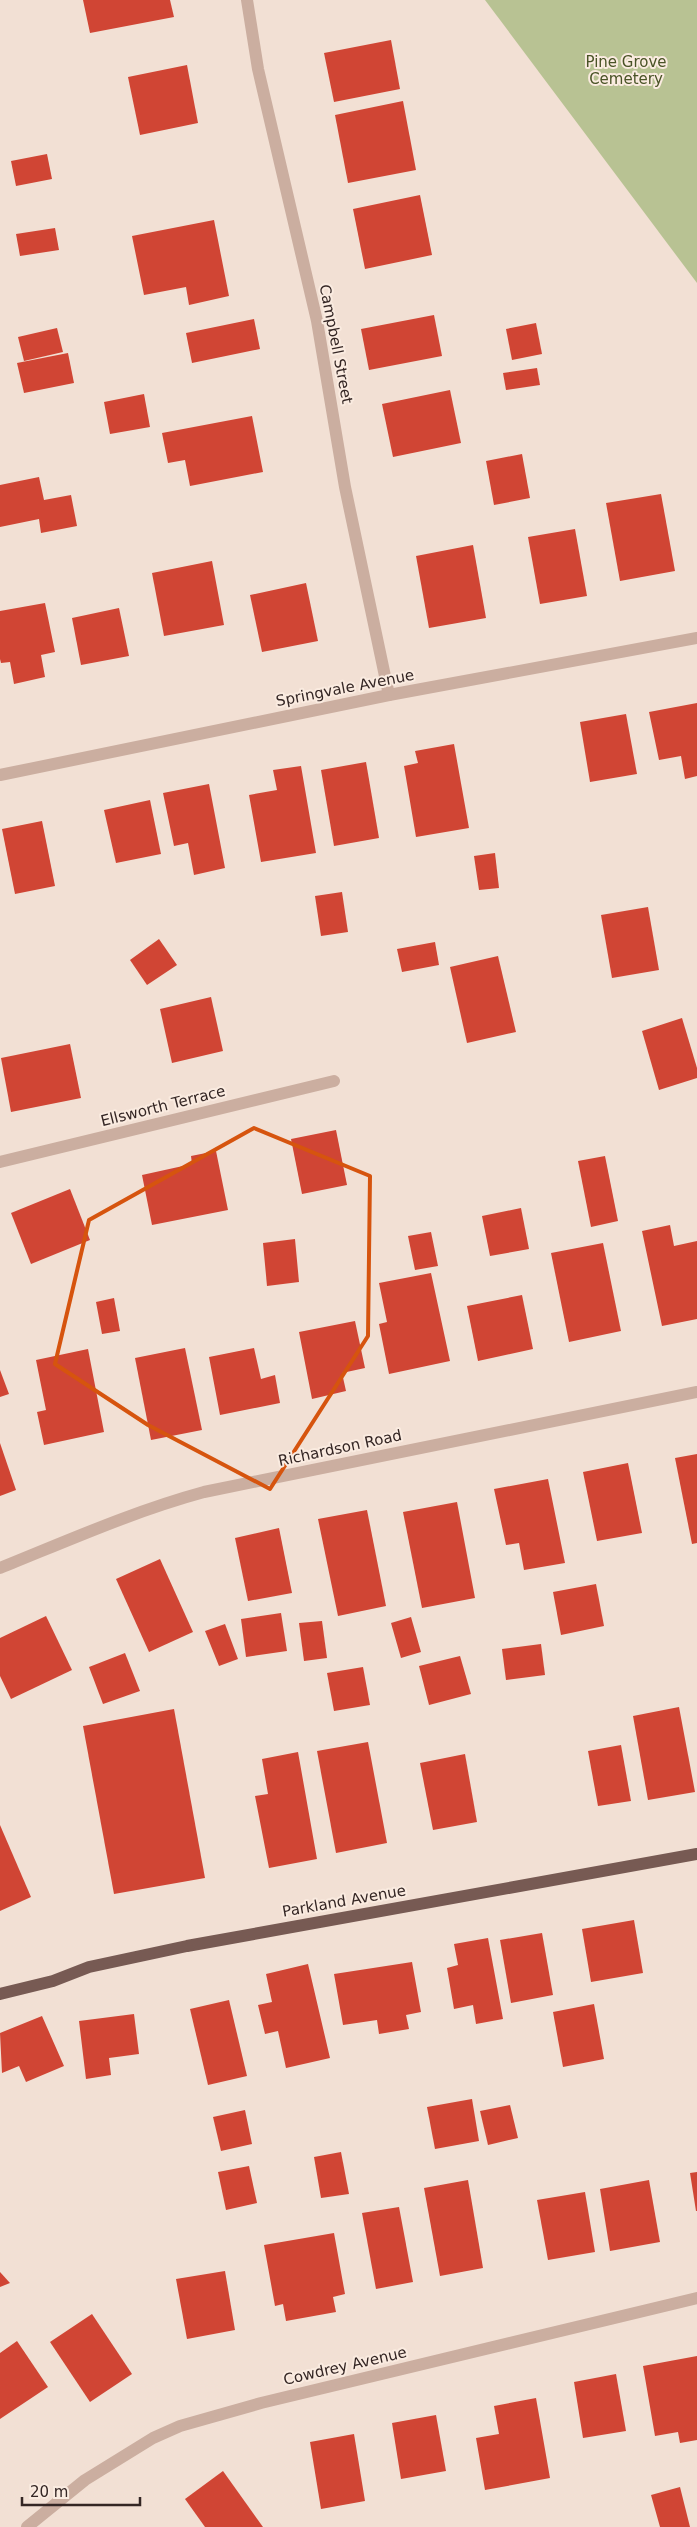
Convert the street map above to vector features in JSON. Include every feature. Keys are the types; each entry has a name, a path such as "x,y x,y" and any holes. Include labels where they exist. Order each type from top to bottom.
{"main road":[{"name":"Parkland Avenue","path":"0,1994 53,1981 89,1967 187,1946 697,1854"}],"street":[{"name":"Campbell Street","path":"246,0 258,69 317,320 346,487 389,695"},
{"name":"Springvale Avenue","path":"0,775 389,695 697,638"},
{"name":"Ellsworth Terrace","path":"0,1162 334,1081"},
{"name":"Richardson Road","path":"0,1568 132,1515 167,1502 204,1492 697,1392"},
{"name":"Cowdrey Avenue","path":"26,2527 85,2480 153,2438 180,2426 261,2403 697,2298"}],"highlighted area":[{"path":"254,1128 370,1176 368,1336 270,1489 148,1425 55,1364 89,1220"}],"green space":[{"name":"Pine Grove Cemetery","path":"485,0 697,0 697,283"}],"building":[{"path":"83,0 170,0 174,17 90,33"},
{"path":"391,40 400,89 334,102 324,53"},
{"path":"187,65 198,123 140,135 128,77"},
{"path":"403,101 416,170 348,183 335,115"},
{"path":"47,154 52,179 16,186 11,161"},
{"path":"420,195 432,255 365,269 353,209"},
{"path":"214,220 229,296 189,305 186,287 144,295 132,236"},
{"path":"55,228 59,250 20,256 16,234"},
{"path":"434,315 442,356 369,370 361,329"},
{"path":"254,319 260,349 192,363 186,333"},
{"path":"536,323 542,354 512,360 506,329"},
{"path":"57,328 63,352 24,361 18,337"},
{"path":"68,353 74,383 24,393 17,363"},
{"path":"537,368 540,385 506,390 503,373"},
{"path":"450,390 461,443 393,457 382,404"},
{"path":"144,394 150,427 110,434 104,402"},
{"path":"252,416 263,472 190,486 185,460 168,463 162,433"},
{"path":"522,454 530,498 494,505 486,461"},
{"path":"39,477 44,500 71,495 77,526 41,533 39,519 0,527 0,485"},
{"path":"661,494 675,571 620,581 606,503"},
{"path":"575,529 587,596 540,604 528,537"},
{"path":"473,545 486,618 429,628 416,556"},
{"path":"212,561 224,625 164,636 152,573"},
{"path":"306,583 318,641 262,652 250,595"},
{"path":"45,603 55,652 41,655 45,677 14,684 10,662 1,663 0,659 0,611"},
{"path":"119,608 129,656 81,665 72,618"},
{"path":"697,703 697,776 685,779 681,756 659,760 649,712"},
{"path":"626,714 637,774 590,782 580,722"},
{"path":"454,744 469,828 416,837 404,766 418,763 415,751"},
{"path":"366,762 379,838 334,846 321,770"},
{"path":"301,766 316,853 261,862 249,795 277,790 273,770"},
{"path":"209,784 225,868 194,875 188,843 174,846 163,793"},
{"path":"150,800 161,854 116,863 104,810"},
{"path":"42,821 55,886 15,894 2,829"},
{"path":"495,853 499,888 479,890 474,856"},
{"path":"342,892 348,932 321,936 315,896"},
{"path":"648,907 659,970 612,978 601,915"},
{"path":"159,939 177,965 147,985 130,960"},
{"path":"435,942 439,965 402,972 397,949"},
{"path":"498,956 516,1032 467,1043 450,967"},
{"path":"211,997 223,1051 172,1063 160,1009"},
{"path":"682,1018 697,1068 697,1078 659,1090 642,1031"},
{"path":"70,1044 81,1098 11,1112 1,1058"},
{"path":"336,1130 347,1185 302,1194 291,1139"},
{"path":"216,1151 228,1210 152,1225 142,1175 192,1164 191,1156"},
{"path":"605,1156 618,1221 591,1227 578,1161"},
{"path":"70,1189 90,1240 31,1264 11,1213"},
{"path":"521,1208 529,1249 490,1256 482,1216"},
{"path":"670,1225 674,1246 697,1241 697,1319 662,1326 642,1231"},
{"path":"431,1232 438,1266 415,1270 408,1236"},
{"path":"295,1239 299,1282 267,1286 263,1243"},
{"path":"603,1243 621,1331 569,1342 551,1253"},
{"path":"431,1273 450,1361 389,1374 379,1324 387,1322 379,1283"},
{"path":"522,1295 533,1349 478,1361 467,1306"},
{"path":"114,1298 120,1331 102,1334 96,1302"},
{"path":"355,1321 365,1368 342,1373 346,1391 312,1399 299,1332"},
{"path":"185,1348 202,1430 151,1440 135,1358"},
{"path":"254,1348 261,1379 275,1375 280,1403 220,1415 209,1357"},
{"path":"88,1349 104,1432 44,1445 37,1412 46,1410 36,1360"},
{"path":"0,1370 9,1394 0,1397"},
{"path":"0,1443 16,1490 0,1496"},
{"path":"697,1454 697,1543 692,1544 675,1458"},
{"path":"628,1463 642,1533 597,1541 583,1472"},
{"path":"548,1479 565,1563 524,1570 519,1543 506,1545 494,1489"},
{"path":"457,1502 475,1598 422,1608 403,1512"},
{"path":"367,1510 386,1606 338,1616 318,1519"},
{"path":"279,1528 292,1593 248,1601 235,1538"},
{"path":"160,1559 193,1632 149,1652 116,1579"},
{"path":"596,1584 604,1626 561,1635 553,1592"},
{"path":"281,1613 287,1651 246,1657 241,1619"},
{"path":"46,1616 72,1670 11,1699 0,1676 0,1638"},
{"path":"411,1617 421,1652 401,1658 391,1623"},
{"path":"322,1621 327,1658 304,1661 299,1623"},
{"path":"225,1624 238,1659 219,1666 205,1631"},
{"path":"541,1644 545,1675 506,1680 502,1649"},
{"path":"125,1653 140,1691 103,1704 89,1667"},
{"path":"460,1656 471,1694 429,1705 419,1666"},
{"path":"363,1667 370,1705 334,1711 327,1673"},
{"path":"679,1707 695,1792 648,1800 633,1716"},
{"path":"174,1709 205,1878 114,1894 83,1726"},
{"path":"368,1742 387,1843 336,1853 317,1751"},
{"path":"621,1745 631,1801 598,1806 588,1751"},
{"path":"298,1752 317,1859 269,1868 255,1796 268,1794 262,1759"},
{"path":"465,1754 477,1822 433,1830 420,1763"},
{"path":"0,1825 31,1897 0,1911"},
{"path":"634,1920 643,1973 591,1982 582,1929"},
{"path":"542,1933 553,1995 511,2003 500,1940"},
{"path":"488,1938 503,2019 476,2024 473,2005 454,2009 447,1968 458,1965 454,1944"},
{"path":"412,1962 421,2012 406,2015 409,2029 379,2034 377,2020 343,2025 334,1974"},
{"path":"308,1964 330,2058 286,2068 278,2031 265,2034 258,2005 272,2002 266,1974"},
{"path":"229,2000 247,2076 208,2085 190,2009"},
{"path":"594,2004 604,2059 563,2067 553,2012"},
{"path":"134,2014 139,2054 109,2058 111,2075 86,2079 79,2021"},
{"path":"42,2016 64,2066 26,2082 19,2066 2,2073 0,2033"},
{"path":"472,2099 479,2141 435,2149 427,2107"},
{"path":"510,2105 518,2138 488,2145 480,2111"},
{"path":"245,2110 252,2144 221,2151 213,2117"},
{"path":"341,2152 349,2194 321,2198 314,2157"},
{"path":"249,2166 257,2203 226,2210 218,2172"},
{"path":"697,2172 697,2211 696,2211 690,2173"},
{"path":"468,2180 483,2268 440,2276 424,2188"},
{"path":"649,2180 660,2242 610,2251 600,2189"},
{"path":"585,2192 595,2252 548,2260 537,2200"},
{"path":"399,2207 413,2282 376,2289 362,2213"},
{"path":"334,2233 345,2294 333,2297 336,2312 286,2321 283,2304 275,2306 264,2245"},
{"path":"225,2271 235,2330 187,2339 176,2279"},
{"path":"0,2272 10,2283 0,2287"},
{"path":"92,2314 132,2374 90,2402 50,2342"},
{"path":"17,2341 48,2387 0,2419 0,2353"},
{"path":"697,2356 697,2440 680,2443 678,2432 655,2436 643,2366"},
{"path":"616,2374 626,2431 583,2438 574,2382"},
{"path":"536,2398 550,2478 485,2490 476,2438 499,2434 494,2406"},
{"path":"436,2415 446,2471 401,2479 392,2423"},
{"path":"354,2434 365,2501 321,2509 310,2442"},
{"path":"223,2471 263,2527 205,2527 185,2499"},
{"path":"680,2487 690,2527 660,2527 651,2495"}]}
